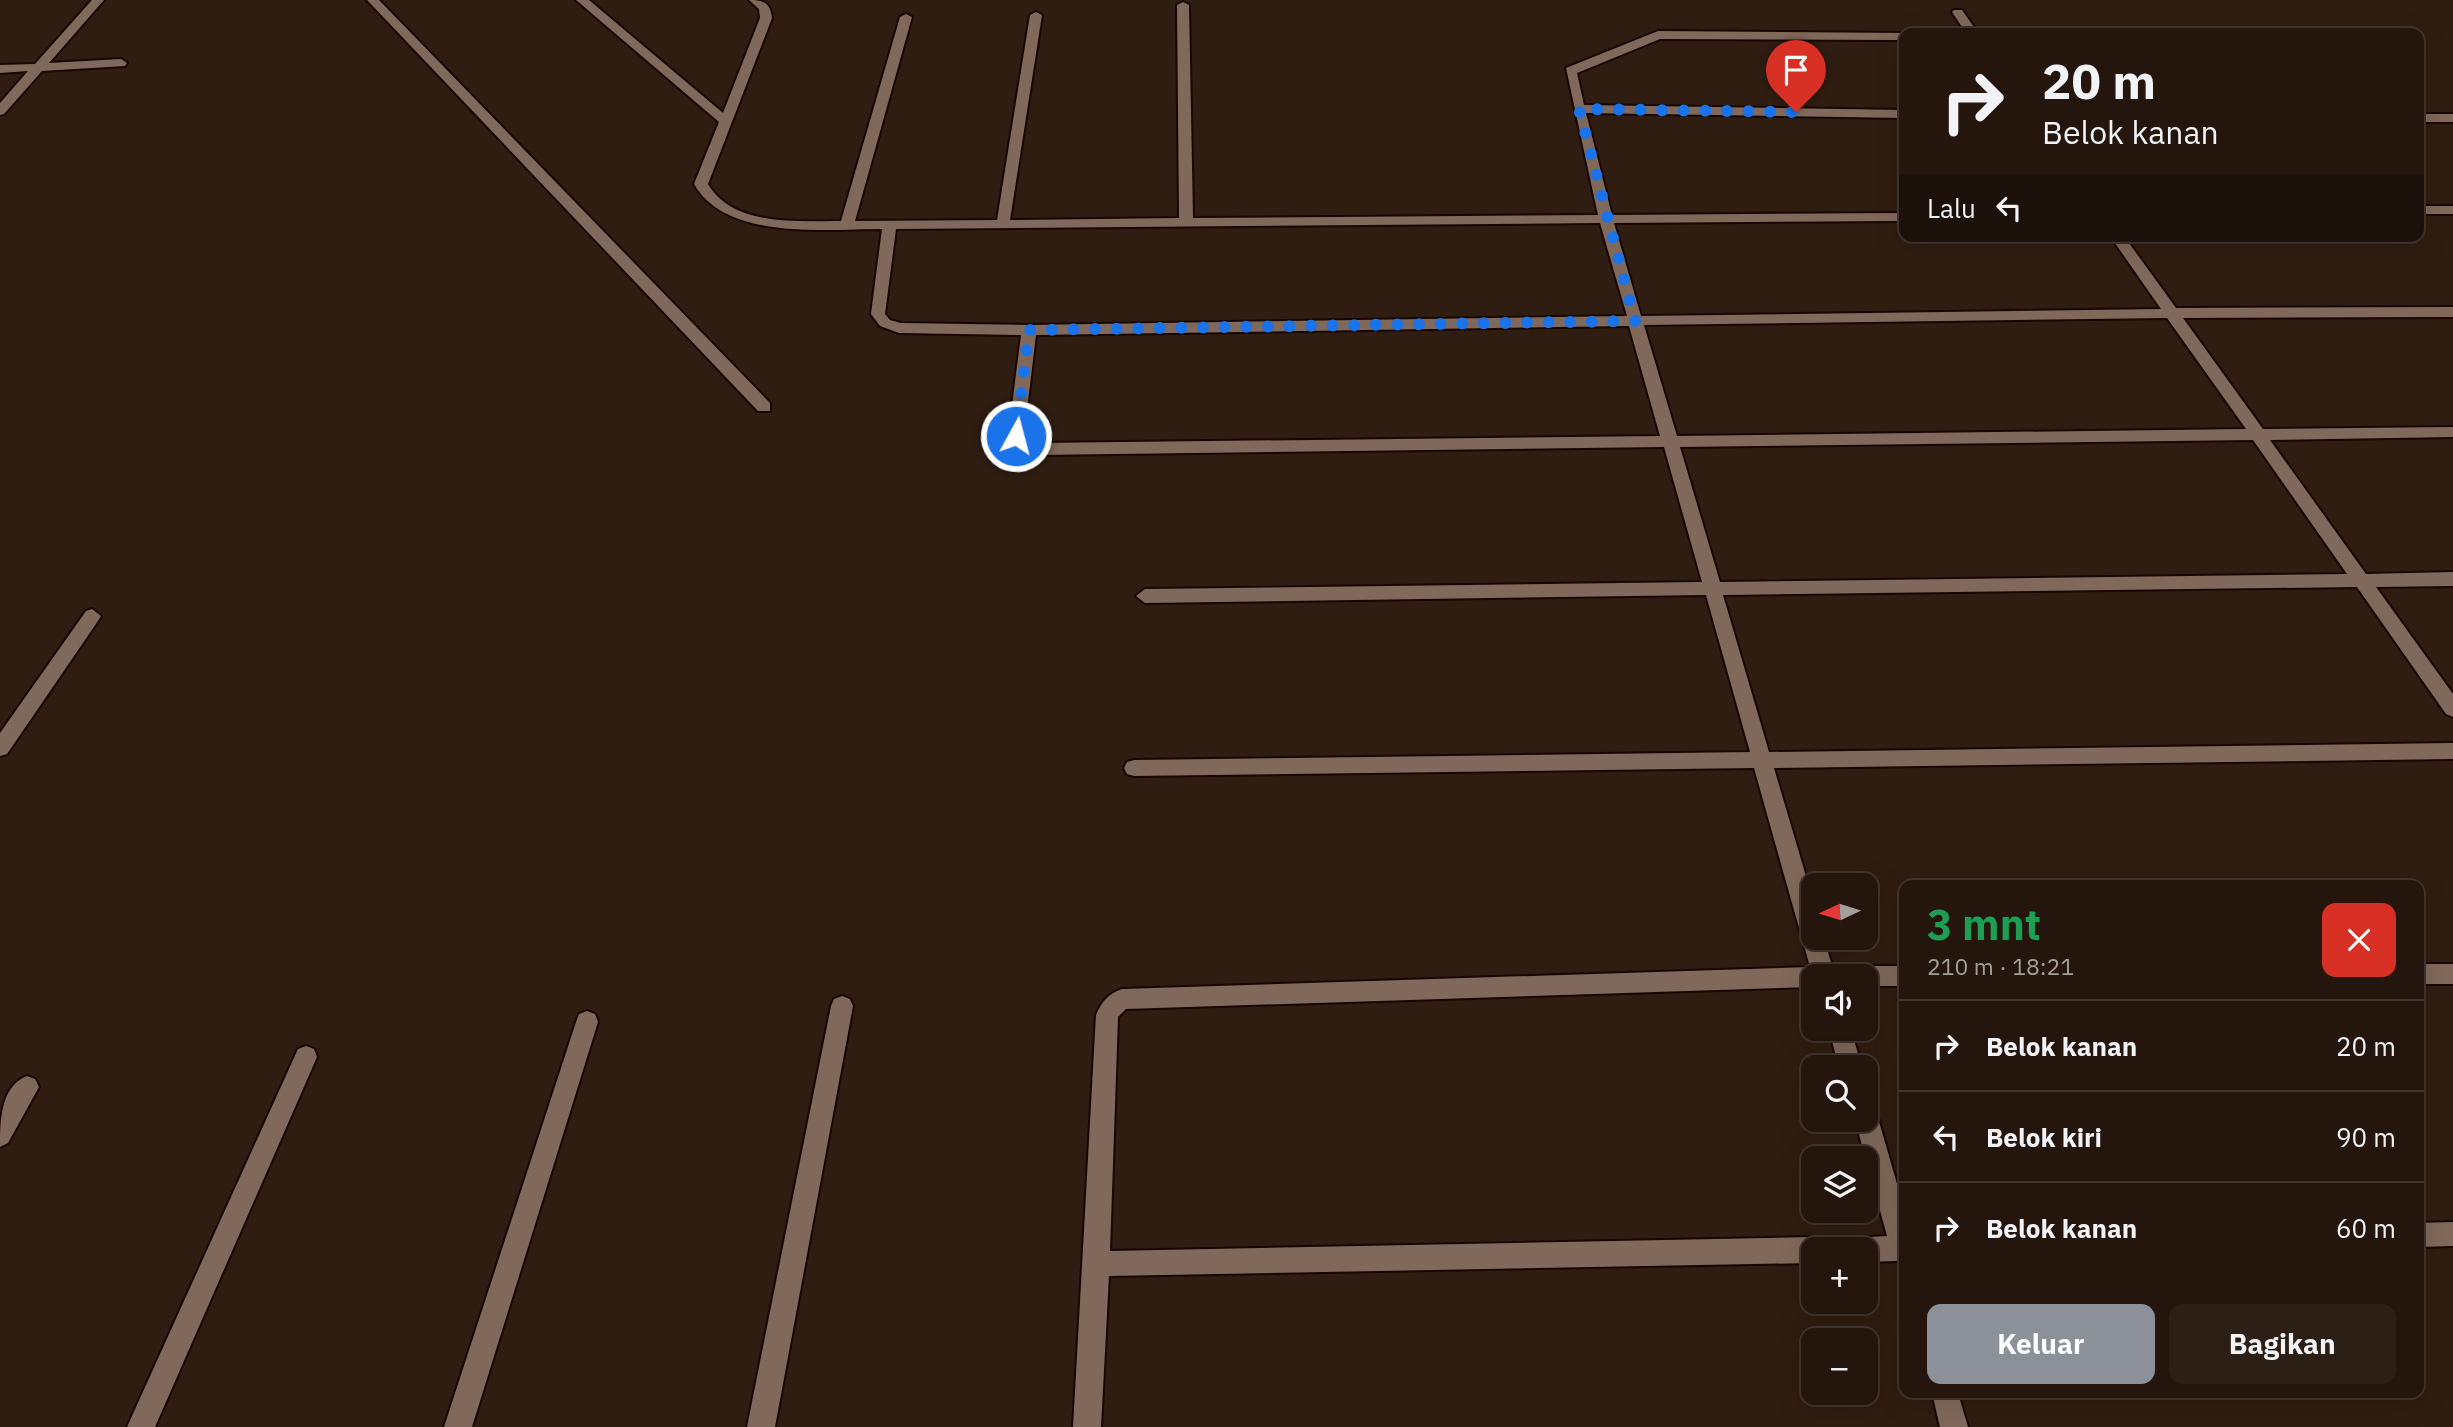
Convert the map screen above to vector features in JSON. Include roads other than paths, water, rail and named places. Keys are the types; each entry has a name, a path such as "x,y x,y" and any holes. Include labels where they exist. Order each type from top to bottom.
{"street":[{"path":"0,111 99,0"},
{"path":"373,0 764,407"},
{"path":"582,0 725,121"},
{"path":"755,0 765,8 766,18 701,184 707,194 733,213 754,222 847,225 1899,217"},
{"path":"1184,5 1186,222"},
{"path":"1958,12 1969,28"},
{"path":"1003,223 1036,15"},
{"path":"847,225 906,17"},
{"path":"1801,896 1606,219 1570,71 1577,65 1658,35 1899,36"},
{"path":"0,69 121,63"},
{"path":"1579,109 1899,114"},
{"path":"2424,118 2453,118"},
{"path":"2424,210 2453,210"},
{"path":"890,224 878,314 885,323 899,328 1029,330 2171,313 2453,312"},
{"path":"2121,242 2453,709"},
{"path":"1029,330 1016,436 1024,446 1037,449 2260,437 2453,432"},
{"path":"1144,596 2453,579"},
{"path":"0,748 92,616"},
{"path":"1134,768 2453,751"},
{"path":"2424,974 2453,974"},
{"path":"1878,976 1899,976"},
{"path":"1087,1427 1107,1015 1112,1006 1122,999 1801,977"},
{"path":"761,1427 842,1006"},
{"path":"458,1427 587,1022"},
{"path":"141,1427 306,1057"},
{"path":"0,1135 27,1087"},
{"path":"1870,1132 1899,1232"},
{"path":"2424,1235 2453,1234"},
{"path":"1878,1249 1899,1249"},
{"path":"1097,1264 1801,1250"},
{"path":"1946,1398 1954,1427"}]}
